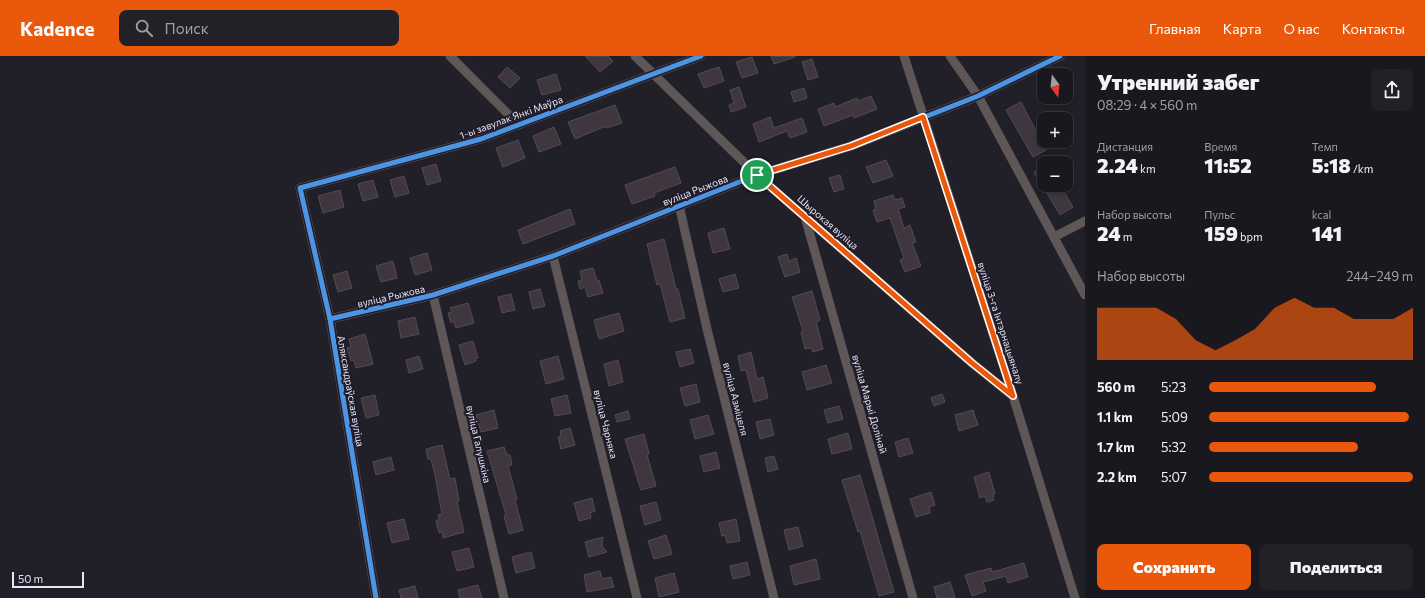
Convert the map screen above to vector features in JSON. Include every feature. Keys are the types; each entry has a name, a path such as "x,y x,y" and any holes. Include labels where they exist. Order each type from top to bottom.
{"street":[{"path":"450,56 519,125"},
{"name":"Шырокая вуліца","path":"635,56 757,175 972,363 1013,396"},
{"name":"1-ы завулак Янкі Маўра","path":"300,188 481,139 701,56"},
{"name":"вуліца 3-га Інтэрнацыяналу","path":"904,56 1013,396 1075,598"},
{"path":"950,56 978,96 1085,295"},
{"name":"вуліца Рыжова","path":"330,319 433,295 553,256 757,175 851,146 978,96 1060,56"},
{"name":"Аляксандраўская вуліца","path":"300,188 330,319 376,598"},
{"name":"вуліца Азміцеля","path":"679,206 707,329 774,598"},
{"name":"вуліца Марыі Долінай","path":"805,217 913,598"},
{"path":"1054,237 1085,221"},
{"name":"вуліца Чарняка","path":"553,256 637,598"},
{"name":"вуліца Галушкіна","path":"433,295 504,598"}],"building":[{"path":"585,56 608,56 613,61 600,72"},
{"path":"771,56 795,56 795,57 774,64"},
{"path":"752,57 758,73 742,78 736,62"},
{"path":"812,59 818,77 808,80 802,62"},
{"path":"507,67 520,78 510,88 498,77"},
{"path":"719,67 724,81 704,88 698,74"},
{"path":"556,74 561,90 542,95 537,80"},
{"path":"739,87 746,107 731,112 729,105 734,103 730,90"},
{"path":"804,88 807,98 794,102 791,92"},
{"path":"871,96 877,109 854,118 853,115 824,126 818,109 834,103 835,107 857,98 858,101"},
{"path":"1021,102 1037,133 1037,148 1045,148 1046,150 1033,157 1006,110"},
{"path":"615,105 622,123 606,128 606,126 575,139 568,122"},
{"path":"770,117 774,128 802,118 807,132 790,138 787,131 759,142 753,124"},
{"path":"554,127 561,144 539,152 533,136"},
{"path":"518,140 525,158 503,167 496,148"},
{"path":"886,160 893,176 873,183 866,167"},
{"path":"436,164 441,181 427,185 422,168"},
{"path":"675,167 681,183 654,193 655,196 632,204 625,185"},
{"path":"1037,170 1037,178 1034,172"},
{"path":"840,175 844,189 834,192 829,178"},
{"path":"404,176 409,193 395,197 390,180"},
{"path":"373,180 378,197 363,201 358,184"},
{"path":"340,190 344,207 323,213 318,196"},
{"path":"1046,192 1064,192 1073,207 1060,215"},
{"path":"893,195 895,200 902,198 905,207 898,209 904,228 910,225 916,242 912,243 921,266 905,272 900,260 904,258 890,218 877,222 873,210 876,209 874,201"},
{"path":"570,209 575,224 523,244 518,230"},
{"path":"724,228 730,249 713,253 708,233"},
{"path":"664,239 676,289 678,289 685,318 670,322 660,284 657,285 647,244"},
{"path":"427,253 432,270 415,275 410,258"},
{"path":"787,254 789,261 796,258 800,272 785,277 778,257"},
{"path":"393,261 397,278 381,282 376,266"},
{"path":"593,268 603,293 588,297 585,287 580,289 578,281 582,280 580,271"},
{"path":"347,271 352,288 338,292 333,275"},
{"path":"735,274 739,288 723,292 719,279"},
{"path":"540,289 545,306 533,309 529,292"},
{"path":"812,291 820,320 816,322 823,349 813,352 811,348 805,349 801,332 803,331 792,297"},
{"path":"511,294 515,310 502,313 498,297"},
{"path":"468,303 474,323 456,328 454,321 451,323 448,313 452,312 450,308"},
{"path":"619,313 624,331 599,339 594,320"},
{"path":"415,317 419,334 401,338 398,321"},
{"path":"365,334 373,364 356,368 354,360 351,361 347,348 351,347 349,339"},
{"path":"473,341 478,358 475,359 476,361 465,365 459,345"},
{"path":"690,349 694,363 680,367 676,352"},
{"path":"751,352 757,379 763,377 768,398 754,402 746,370 741,371 738,356"},
{"path":"419,356 423,369 409,373 406,360"},
{"path":"558,356 564,379 546,384 540,361"},
{"path":"618,360 623,382 609,386 604,364"},
{"path":"826,365 832,383 807,390 802,372"},
{"path":"696,384 700,402 685,406 680,388"},
{"path":"942,394 945,402 934,406 931,398"},
{"path":"375,395 379,415 366,418 361,398"},
{"path":"567,395 571,413 555,416 551,399"},
{"path":"839,406 843,419 828,423 824,410"},
{"path":"494,410 498,428 481,432 476,415"},
{"path":"973,410 978,425 959,431 955,415"},
{"path":"628,411 630,419 617,422 615,415"},
{"path":"708,415 714,434 695,439 690,420"},
{"path":"770,419 774,435 760,439 756,422"},
{"path":"570,428 575,445 561,449 558,437 561,437 560,431"},
{"path":"848,433 852,449 832,454 828,439"},
{"path":"644,434 649,454 647,455 656,486 641,490 625,439"},
{"path":"908,438 913,453 899,457 895,442"},
{"path":"442,445 450,479 455,478 459,501 457,502 464,532 443,538 442,532 439,533 436,521 439,520 438,515 442,514 435,475 431,459 428,459 426,449"},
{"path":"504,447 507,455 510,455 512,465 508,466 517,499 515,500 523,530 509,534 504,516 506,515 487,451"},
{"path":"716,452 720,468 704,472 700,456"},
{"path":"774,456 778,469 768,472 765,458"},
{"path":"391,457 394,470 376,475 373,462"},
{"path":"989,472 995,494 993,494 994,500 987,502 985,496 980,498 974,477"},
{"path":"860,475 894,592 879,596 860,531 858,532 842,480"},
{"path":"931,492 935,505 929,507 930,513 916,517 910,499"},
{"path":"592,498 595,511 590,513 591,518 579,521 574,503"},
{"path":"656,502 661,520 645,525 640,506"},
{"path":"404,519 409,539 392,543 387,523"},
{"path":"736,519 740,541 727,543 725,535 722,536 719,523"},
{"path":"798,527 803,546 789,550 784,530"},
{"path":"666,535 672,554 654,559 648,541"},
{"path":"603,537 602,546 607,552 589,557 585,542"},
{"path":"469,548 474,567 457,571 452,552"},
{"path":"531,552 535,568 516,573 512,557"},
{"path":"816,559 820,579 794,585 790,566"},
{"path":"747,562 750,575 733,579 730,566"},
{"path":"1024,563 1028,577 1008,583 1006,576 983,582 986,591 972,596 965,575 991,568 992,572"},
{"path":"600,571 602,579 611,577 614,587 587,592 584,575"},
{"path":"674,573 679,592 659,597 655,578"},
{"path":"950,582 955,598 937,598 934,587"},
{"path":"478,585 482,598 460,598 458,590"},
{"path":"415,586 418,598 401,598 399,590"}],"cycle path":[{"path":"376,598 330,319 300,188 481,139 701,56"},
{"path":"330,319 433,295 553,256 757,175 851,146 978,96 1060,56"}],"route":[{"path":"923,117 1013,396 972,363 757,175 851,146 923,117"}]}
